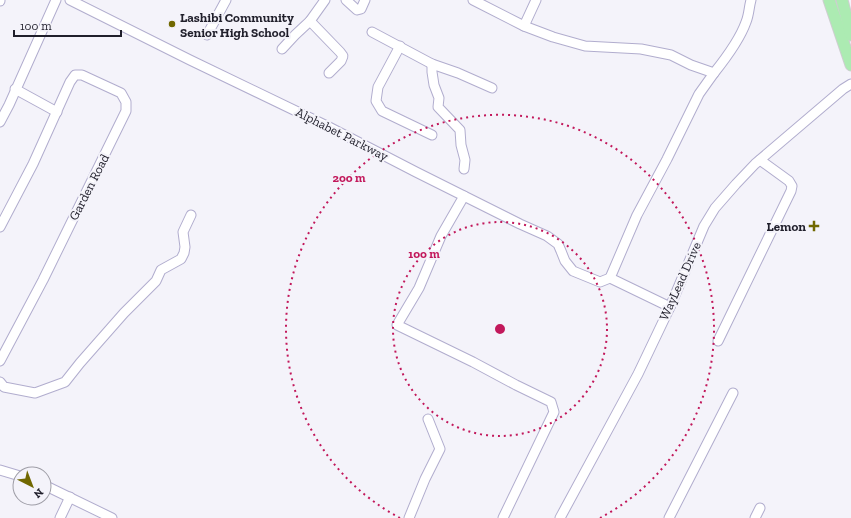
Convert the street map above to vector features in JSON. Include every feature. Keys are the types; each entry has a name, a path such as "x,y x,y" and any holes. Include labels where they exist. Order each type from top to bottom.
{"main road":[{"path":"829,0 851,65"},
{"path":"842,0 851,35"}],"street":[{"path":"0,122 4,103 15,89 56,0"},
{"name":"Alphabet Parkway","path":"70,0 210,70 327,126 520,224 547,236 558,244 565,261 573,271 600,282 610,278"},
{"path":"207,36 226,0"},
{"path":"282,48 310,21 325,0"},
{"path":"346,0 357,10 361,9 365,0"},
{"path":"473,0 524,26 553,38 585,46 641,49 670,55 691,65 714,73"},
{"path":"524,26 536,0"},
{"path":"670,307 610,278 637,215 699,94 722,64 740,35 747,20 751,0"},
{"path":"310,21 343,56 341,61 329,73"},
{"path":"372,32 432,64 458,73 492,88"},
{"path":"400,46 378,87 376,101 382,112 432,135"},
{"path":"432,64 434,85 439,98 438,107 460,130 461,145 465,160 464,169"},
{"name":"Garden Road","path":"0,227 33,164 74,75 82,75 121,93 126,102 126,111 43,280 0,362"},
{"name":"WayLead Drive","path":"560,518 638,374 670,307 704,226 715,208 760,160 843,89 851,84"},
{"path":"15,89 57,112"},
{"path":"718,341 791,191 792,186 789,182 760,160"},
{"path":"464,196 441,236 419,288 397,325 551,402 554,412 503,518"},
{"path":"0,382 4,388 35,394 64,382 124,313 156,281 160,270 181,259 185,247 183,232 191,215"},
{"path":"669,518 733,393"},
{"path":"409,518 425,479 440,449 428,418"},
{"path":"0,470 12,474"},
{"path":"52,489 112,518"},
{"path":"60,518 70,497"},
{"path":"755,518 760,508"}],"place":[{"name":"Lashibi Community Senior High School","path":"172,24"},
{"name":"Lemon","path":"814,226"}]}
